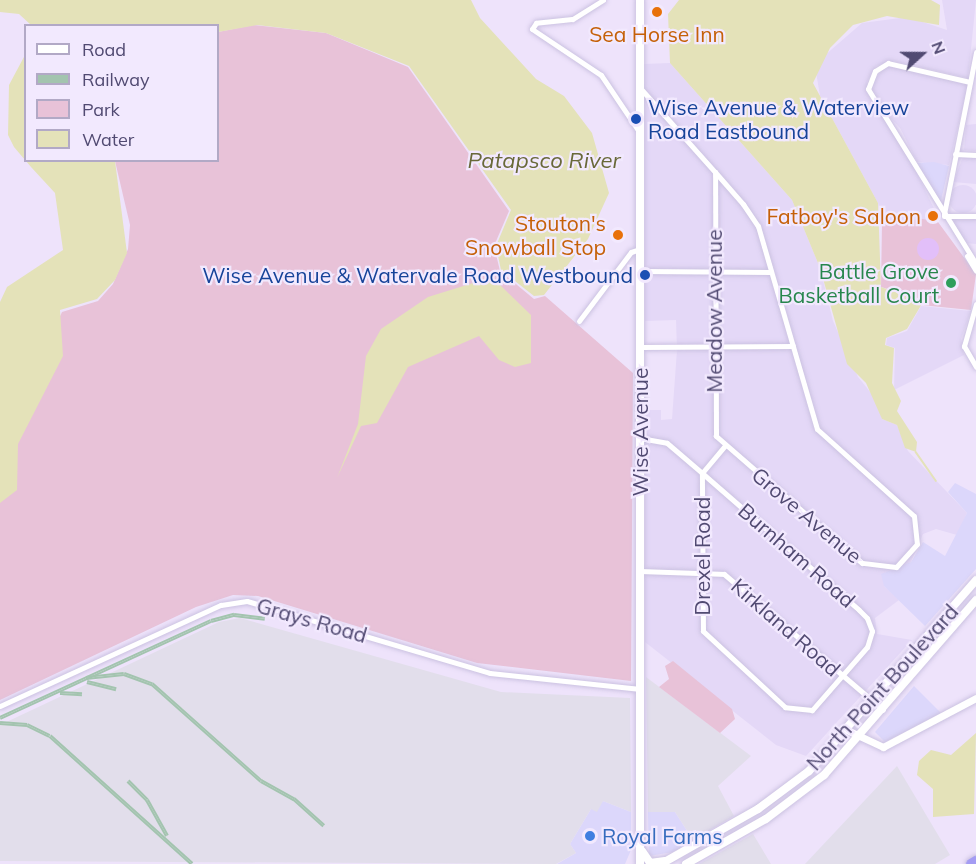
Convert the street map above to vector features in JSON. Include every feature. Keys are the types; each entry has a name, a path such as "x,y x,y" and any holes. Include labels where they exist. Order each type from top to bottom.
{"highway":[{"path":"971,864 976,861"}],"main road":[{"name":"Wise Avenue","path":"640,0 642,571 640,864"},
{"name":"North Point Boulevard","path":"664,863 783,792 849,731 976,580"},
{"name":"North Point Boulevard","path":"686,864 785,807 860,739 976,600"},
{"path":"640,837 645,860 664,863"}],"street":[{"path":"603,0 572,19 536,23 532,29 601,75 640,133"},
{"path":"944,216 976,52"},
{"path":"970,82 891,63 877,69 868,83 871,100 894,125 976,271"},
{"path":"640,88 755,220 793,346 640,347"},
{"path":"969,92 976,92"},
{"path":"955,154 976,155"},
{"name":"Meadow Avenue","path":"715,172 714,427 725,446"},
{"path":"944,216 976,216"},
{"path":"579,321 631,252 640,249"},
{"path":"966,254 976,264"},
{"path":"640,271 771,272"},
{"path":"976,304 964,346 976,367"},
{"name":"Grove Avenue","path":"725,446 873,568 896,567 914,551 918,526 909,509 818,429 793,346"},
{"name":"Burnham Road","path":"640,438 664,441 867,618 870,643 843,677"},
{"name":"Drexel Road","path":"725,446 702,473 702,626 707,639 784,707 802,712 815,708 843,677"},
{"name":"Kirkland Road","path":"642,571 701,571 729,577 884,711"},
{"name":"Grays Road","path":"0,706 221,605 248,601 490,673 640,689"},
{"path":"849,731 860,739 883,747 976,698"}],"shaded area":[{"path":"942,0 976,0 968,78 893,61 876,66 867,82 872,104 901,140 940,221 882,223 878,203 820,96 816,72 824,56 862,23 908,17 947,30"},
{"path":"670,63 792,200 820,268 833,321 858,377 880,404 882,419 897,425 908,451 967,513 957,535 936,529 923,534 911,562 884,586 899,600 875,618 877,634 912,640 806,756 776,745 645,642 645,410 661,410 661,420 672,419 677,350 676,320 645,321 644,64"},
{"path":"887,65 968,84 949,165 917,162 900,128 874,100 871,83"},
{"path":"976,124 976,151 964,150 966,125"},
{"path":"963,157 976,158 976,184 953,182"},
{"path":"934,162 949,166 940,205 917,163"},
{"path":"963,185 973,189 977,199 973,209 963,213 953,209 949,199 953,189"},
{"path":"955,219 976,219 976,244 965,243 953,224"},
{"path":"921,306 971,311 961,339 964,355 894,390 895,348 886,345 887,338 907,331"},
{"path":"955,483 976,494 976,569 925,626 884,586 881,574 911,562 923,542 945,556 967,513 948,492"},
{"path":"240,618 501,692 630,698 631,812 603,801 597,812 591,809 570,844 576,853 556,864 0,861 0,725 219,622"},
{"path":"646,677 751,756 718,786 734,816 693,840 675,812 648,812"},
{"path":"914,686 941,713 885,742 875,732"},
{"path":"897,766 950,855 935,864 805,864"},
{"path":"603,801 631,812 631,850 625,864 557,864 576,853 570,844 591,809"},
{"path":"648,812 675,812 693,840 673,852 649,856"},
{"path":"753,834 771,864 699,864"}],"green space":[{"path":"253,25 326,33 408,67 509,211 494,246 500,271 534,299 545,296 633,373 631,681 477,663 258,596 233,595 196,607 0,700 0,317 55,327 62,312 98,301 113,284 128,249 130,225 115,162 219,162 219,32"},
{"path":"923,219 938,222 976,274 971,310 921,305 918,298 881,287 882,223"},
{"path":"673,661 732,709 735,719 720,733 659,687 669,679 665,666"}],"sand":[{"path":"928,238 938,245 939,249 932,259 928,260 918,253 917,249 924,239"}],"water":[{"name":"Patapsco River","path":"0,0 471,0 480,18 536,79 564,96 592,133 609,193 588,239 544,295 534,296 501,270 496,246 511,210 409,66 326,33 257,25 219,32 219,24 30,24 19,14 0,12"},
{"path":"679,0 931,0 940,5 939,25 887,16 853,25 830,48 813,83 878,203 881,287 923,302 907,329 886,338 885,345 894,348 892,383 901,401 897,411 917,442 916,452 905,448 897,425 882,419 866,383 847,364 820,268 792,200 670,63 668,14"},
{"path":"24,57 24,159 8,135 9,85"},
{"path":"27,162 115,162 127,253 115,280 97,299 60,310 63,356 18,444 17,490 0,503 0,302 7,287 63,250 55,193"},
{"path":"486,279 498,283 531,315 531,363 515,367 499,360 479,336 408,367 377,423 361,426 337,478 358,424 366,356 381,329 428,297"},
{"path":"976,733 974,814 933,817 933,789 917,775 919,761 931,750 951,755"}],"waterway":[{"path":"916,452 936,481"}],"railway":[{"path":"0,718 211,621 234,615 265,619"},
{"path":"86,678 124,674 152,684 261,781 294,799 324,826"},
{"path":"87,682 116,689"},
{"path":"60,693 82,694"},
{"path":"0,723 27,725 50,736 192,864"},
{"path":"128,781 147,800 167,836"}],"place":[{"name":"Sea Horse Inn","path":"657,12"},
{"name":"Wise Avenue & Waterview Road Eastbound","path":"636,119"},
{"name":"Fatboy's Saloon","path":"933,216"},
{"name":"Stouton's Snowball Stop","path":"618,235"},
{"name":"Wise Avenue & Watervale Road Westbound","path":"645,275"},
{"name":"Battle Grove Basketball Court","path":"951,283"},
{"name":"Royal Farms","path":"590,836"}]}
